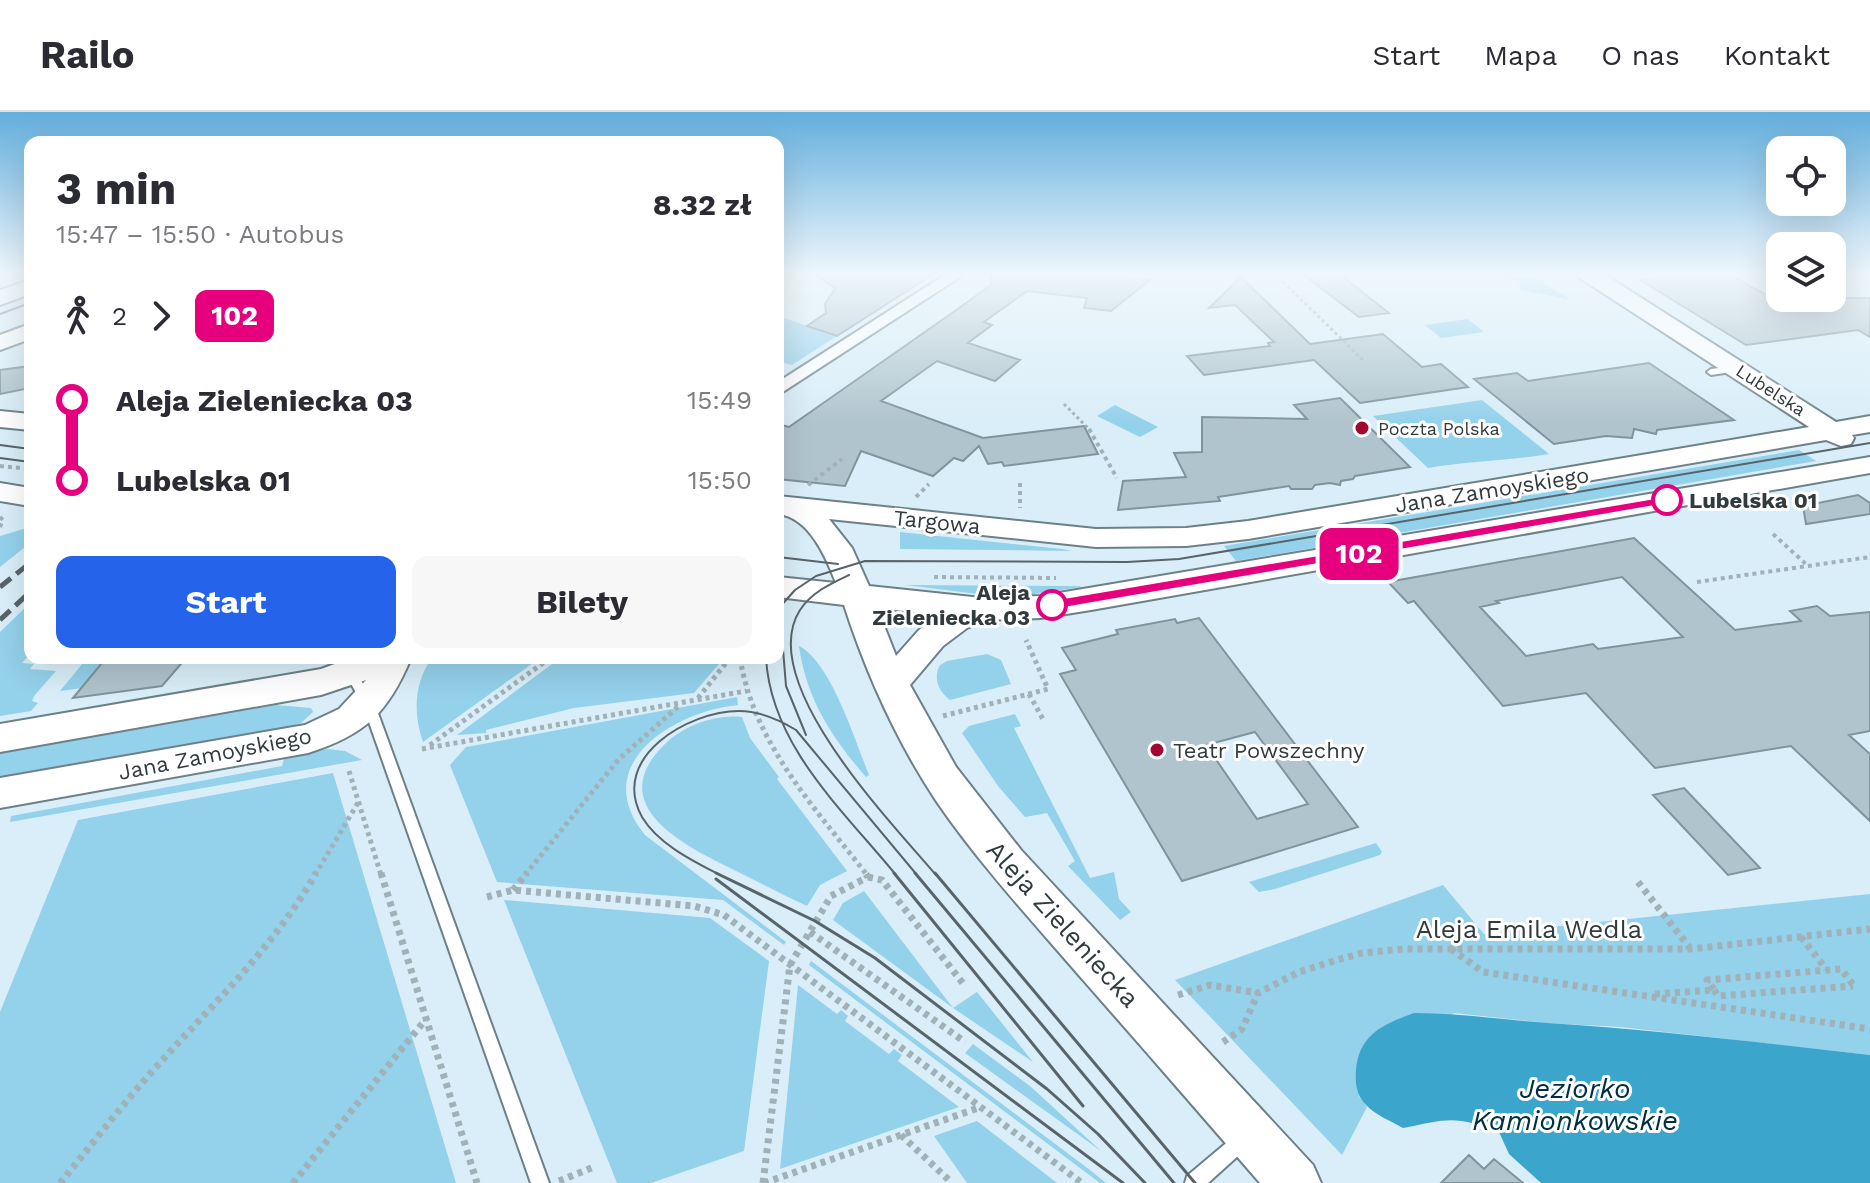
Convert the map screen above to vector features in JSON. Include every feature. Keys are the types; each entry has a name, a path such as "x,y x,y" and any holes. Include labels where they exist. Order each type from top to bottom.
{"street":[{"path":"784,386 881,323"},
{"name":"Lubelska","path":"1636,323 1775,415 1787,426 1791,440"},
{"name":"Lubelska","path":"1666,323 1830,431 1870,462"},
{"path":"0,343 24,333"},
{"path":"0,419 24,421"},
{"name":"Jana Zamoyskiego","path":"1096,538 1186,537 1248,530 1791,440 1870,424"},
{"name":"Jana Zamoyskiego","path":"893,682 931,638 955,620 982,609 1028,608 1091,599 1870,462"},
{"name":"Targowa","path":"794,499 1096,538"},
{"name":"Aleja Zieleniecka","path":"794,499 826,530 858,595 871,638 924,749 987,838 1295,1183"},
{"path":"784,588 982,609"},
{"name":"Aleja Zieleniecka","path":"784,589 833,608 871,638"},
{"name":"Jana Zamoyskiego","path":"0,793 308,739 343,725 367,679 384,684 392,664"},
{"path":"0,738 321,682 367,679"}],"lane":[{"path":"1711,372 1737,368"},
{"path":"367,679 540,1183"},
{"path":"1194,1183 1250,1133"}],"path":[{"path":"1325,323 1365,362"},
{"path":"1064,404 1089,427 1117,478"},
{"path":"794,499 842,459"},
{"path":"0,466 24,468"},
{"path":"1020,483 1020,508"},
{"path":"916,497 929,484"},
{"path":"0,527 9,500"},
{"path":"1773,534 1808,565"},
{"path":"1697,582 1870,557"},
{"path":"920,577 1059,578"},
{"path":"943,716 1048,689 1026,640"},
{"path":"542,664 424,749 746,691"},
{"path":"697,699 725,664"},
{"path":"741,664 746,691 764,737 868,877"},
{"path":"1029,694 1044,721"},
{"path":"513,890 619,759 684,702"},
{"path":"349,771 477,1183"},
{"path":"60,1183 149,1075 260,957 298,905 346,818 359,801"},
{"path":"965,986 882,880 868,877 831,896 790,965 763,1183 981,1107"},
{"path":"1638,882 1691,949"},
{"path":"487,897 513,890 704,908 732,920 1082,1183"},
{"name":"Aleja Emila Wedla","path":"1258,993 1299,972 1362,953 1450,948 1691,949 1870,929"},
{"path":"810,932 965,1042"},
{"path":"1801,937 1827,970"},
{"path":"1450,948 1483,972 1870,1029"},
{"path":"1841,969 1854,986 1718,996 1714,990 1707,980 1841,969"},
{"path":"1178,995 1210,985 1258,993 1242,1029 1223,1042"},
{"path":"1646,995 1714,990"},
{"path":"293,1183 426,1019"},
{"path":"901,1135 952,1183"},
{"path":"555,1183 594,1167"}],"shaded area":[{"path":"784,323 799,323 837,336 792,365 784,363"},
{"path":"1473,323 1484,332 1441,338 1425,325"},
{"path":"1482,400 1549,454 1428,468 1373,416"},
{"path":"1115,405 1158,427 1140,437 1097,416"},
{"path":"1799,450 1816,461 1236,561 1224,546"},
{"path":"24,529 24,548 0,567 0,536"},
{"path":"900,532 1062,549 1072,551 900,549"},
{"path":"905,585 1081,587 1022,596 994,596"},
{"path":"24,609 22,663 34,664 30,669 56,671 34,696 32,701 38,703 31,711 0,716 0,632"},
{"path":"799,646 811,655 832,685 869,775 866,777 822,716 802,665"},
{"path":"987,654 1001,660 1011,684 950,700 937,679 940,665"},
{"path":"82,664 101,664 82,688 60,691"},
{"path":"428,664 532,664 423,742 417,698"},
{"path":"552,664 719,664 694,693 574,708 486,730 486,733 457,735"},
{"path":"737,697 738,705 689,718 666,730 646,746 632,764 626,786 630,809 645,835 786,942 784,945 723,900 497,882 450,765 466,747"},
{"path":"276,705 311,708 313,712 301,723 280,731 0,782 0,751"},
{"path":"1015,714 1021,726 1014,728 1090,878 1114,872 1119,899 1131,912 1120,920 1068,866 1075,861 1047,813 1025,817 998,786 962,733 969,726"},
{"path":"721,717 742,717 750,738 779,777 777,779 847,871 820,885 807,906 717,862 677,838 659,823 647,807 642,788 647,768 663,746 700,723"},
{"path":"328,749 345,751 362,760 10,822 11,816 282,766 285,756"},
{"path":"333,773 456,1183 0,1183 0,1012 78,820"},
{"path":"1376,843 1382,852 1380,855 1275,889 1259,892 1249,882"},
{"path":"1443,885 1484,934 1870,894 1870,1055 1620,1027 1454,1013 1359,1096 1367,1107 1342,1155 1175,980"},
{"path":"864,891 953,1008 833,920 843,903"},
{"path":"504,900 710,918 769,961 744,1151 651,1183 617,1183"},
{"path":"811,961 1106,1183 1100,1183 809,965"},
{"path":"798,985 837,1014 841,1010 848,1016 845,1021 889,1054 894,1049 902,1055 898,1061 959,1107 780,1169"},
{"path":"977,992 1033,1062 953,1008"},
{"path":"973,1044 1030,1086 1101,1151 965,1053"},
{"path":"977,1121 1057,1183 967,1183 934,1136"}],"water":[{"name":"Jeziorko Kamionkowskie","path":"1414,1013 1629,1029 1870,1055 1870,1183 1541,1183 1509,1154 1499,1132 1451,1120 1403,1128 1374,1112 1363,1101 1356,1079 1362,1047 1383,1026"}],"building":[{"path":"811,323 857,323 837,336 807,326"},
{"path":"938,323 987,323 992,325 968,343 1020,360 995,381 937,361 881,401 983,438 1084,426 1098,454 1004,466 1002,462 988,464 979,446 963,461 954,458 933,476 861,451 845,486 784,480 784,426 789,427"},
{"path":"1254,323 1288,323 1310,344 1383,334 1422,367 1441,364 1468,387 1360,403 1314,360 1204,375 1187,356 1270,346 1268,343 1274,342"},
{"path":"1710,323 1870,323 1870,337 1858,330 1746,345"},
{"path":"1649,363 1734,420 1657,430 1656,434 1634,429 1632,438 1606,436 1554,444 1474,379 1517,373 1528,381"},
{"path":"24,367 24,389 0,394 0,370"},
{"path":"1340,398 1410,467 1355,476 1341,481 1340,485 1315,485 1312,489 1291,489 1289,486 1218,497 1220,501 1118,510 1123,481 1186,477 1174,453 1202,452 1202,417 1307,419 1294,405"},
{"path":"1858,495 1870,503 1870,514 1806,524 1803,506"},
{"path":"1634,538 1735,630 1801,621 1790,611 1817,606 1830,616 1870,612 1870,731 1849,735 1870,754 1870,821 1791,746 1655,768 1586,693 1503,706 1414,601 1408,603 1388,582","holes":["1622,577 1683,637 1598,649 1593,644 1526,656 1480,607 1499,603 1496,601"]},
{"name":"Teatr Powszechny","path":"1199,618 1358,827 1182,881 1060,674 1076,670 1062,648 1118,634 1116,630 1175,619 1177,623","holes":["1255,732 1308,804 1257,819 1206,745"]},
{"path":"101,664 181,664 162,686 73,698"},
{"path":"1684,788 1760,868 1728,875 1653,795"},
{"path":"1469,1155 1484,1169 1494,1159 1523,1183 1441,1183"}],"tram line":[{"path":"784,602 795,590 816,576 865,561 1127,562 1179,559 1870,443"},
{"path":"0,445 24,448"},
{"path":"0,458 24,461"},
{"path":"784,558 838,564"},
{"path":"849,575 816,593 800,610 791,640 796,675 811,712 835,750 862,788 936,875"},
{"path":"784,661 786,686 806,735"},
{"path":"767,664 771,690 782,722"},
{"path":"718,874 677,851 649,827 642,817 635,795 636,775 645,757 659,742 698,719 739,711 754,712 782,722"},
{"path":"782,722 796,730 917,875"},
{"path":"782,722 813,775 896,875"},
{"path":"894,873 1083,1106"},
{"path":"915,873 1174,1183"},
{"path":"935,873 1195,1183"},
{"path":"718,874 815,921 875,958 1047,1089 1098,1134 1145,1183"},
{"path":"716,879 1123,1183"}],"railway":[{"path":"0,587 24,568"},
{"path":"0,620 24,598"}],"bus line":[{"name":"102","path":"1052,605 1667,500"}],"place":[{"name":"Poczta Polska","path":"1362,428"},
{"name":"Lubelska 01","path":"1667,500"},
{"name":"Aleja Zieleniecka 03","path":"1052,605"},
{"name":"Teatr Powszechny","path":"1157,750"}]}
